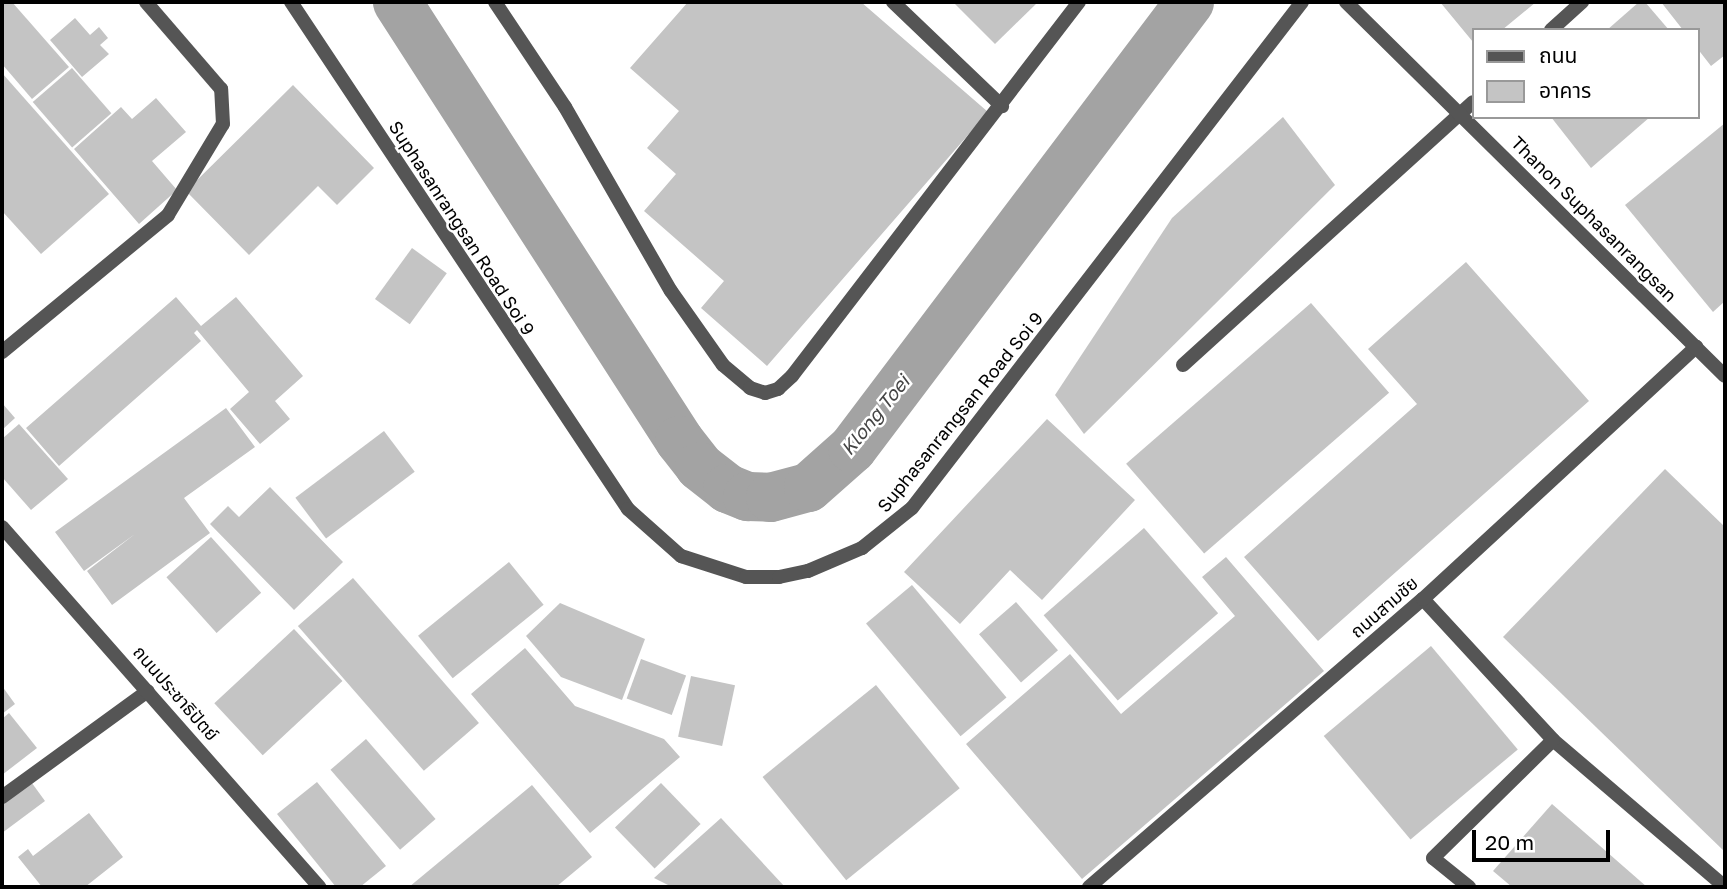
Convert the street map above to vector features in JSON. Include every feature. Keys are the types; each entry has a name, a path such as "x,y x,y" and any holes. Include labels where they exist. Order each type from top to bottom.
{"street":[{"path":"2,352 168,215 223,124 221,89 146,2"},
{"name":"Suphasanrangsan Road Soi 9","path":"291,2 628,509 681,556 746,577 789,575 837,561 876,540 912,508 1303,2"},
{"path":"495,2 565,107 671,291 723,365 750,388 765,393 778,389 792,376 1002,106 1079,2"},
{"path":"893,2 1002,106"},
{"name":"Thanon Suphasanrangsan","path":"1346,2 1696,347 1722,367"},
{"path":"1553,28 1582,2"},
{"path":"1183,365 1472,103"},
{"name":"ถนนสามชัย","path":"1089,887 1423,599 1696,347"},
{"name":"ถนนประชาธิปัตย์","path":"2,527 319,887"},
{"path":"1423,599 1553,740 1725,887"},
{"path":"2,797 148,691"},
{"path":"1469,887 1433,858 1553,740"}],"building":[{"path":"2,2 12,2 69,67 32,99 2,64"},
{"path":"688,2 861,2 988,112 767,366 701,308 724,281 644,211 676,174 647,148 679,111 630,68"},
{"path":"953,2 1038,2 995,44"},
{"path":"1440,2 1536,2 1504,28 1472,28 1472,41"},
{"path":"1639,2 1645,2 1667,28 1609,28"},
{"path":"1661,2 1725,2 1725,55 1711,66 1699,51 1699,28 1681,28"},
{"path":"75,18 90,35 99,27 108,38 100,45 109,54 82,77 50,40"},
{"path":"72,68 111,113 72,147 33,102"},
{"path":"2,73 109,194 41,254 2,211"},
{"path":"293,85 374,168 337,205 318,186 249,255 186,191"},
{"path":"156,98 186,132 152,161 177,190 139,224 74,149 121,107 132,119"},
{"path":"1283,117 1335,185 1084,434 1055,395 1172,218"},
{"path":"1553,119 1648,119 1591,168"},
{"path":"1725,123 1725,301 1713,312 1625,205"},
{"path":"412,248 447,273 410,324 375,299"},
{"path":"1466,262 1589,401 1318,641 1244,557 1417,404 1368,349"},
{"path":"176,297 201,326 236,297 303,376 275,401 290,419 260,444 230,409 249,392 197,330 194,333 201,341 59,466 26,428"},
{"path":"1311,303 1389,393 1204,554 1126,464"},
{"path":"2,403 15,418 2,430"},
{"path":"226,408 255,447 184,498 210,533 112,605 87,571 135,534 84,571 55,532"},
{"path":"1047,419 1135,500 1042,600 1010,570 960,624 904,572"},
{"path":"19,424 68,479 31,510 2,477 2,439"},
{"path":"384,431 415,472 326,539 295,498"},
{"path":"1665,469 1725,527 1725,852 1503,637"},
{"path":"270,487 343,562 294,610 210,524 228,506 239,517"},
{"path":"1144,528 1218,613 1118,701 1044,615"},
{"path":"211,537 261,593 217,633 166,577"},
{"path":"1226,557 1324,671 1082,879 966,744 1070,654 1121,714 1235,616 1202,577"},
{"path":"509,562 544,605 453,678 418,636"},
{"path":"353,578 479,723 424,771 298,626"},
{"path":"912,585 1006,698 961,736 866,624"},
{"path":"1016,602 1058,650 1021,682 979,634"},
{"path":"560,603 645,639 622,700 561,677 526,636"},
{"path":"294,629 342,681 263,755 214,703"},
{"path":"1431,646 1518,749 1411,839 1324,736"},
{"path":"525,648 575,706 664,739 680,757 590,833 471,694"},
{"path":"641,659 686,675 672,715 627,698"},
{"path":"691,676 735,685 722,746 678,737"},
{"path":"876,685 960,788 846,880 763,777"},
{"path":"2,686 15,704 2,714"},
{"path":"9,713 37,748 2,775 2,719"},
{"path":"366,739 436,819 400,850 331,770"},
{"path":"29,779 45,801 2,833 2,799"},
{"path":"317,782 386,866 360,887 336,887 277,814"},
{"path":"661,783 701,824 655,868 615,827"},
{"path":"532,785 592,857 556,887 409,887"},
{"path":"1552,804 1647,887 1512,887 1493,871"},
{"path":"89,813 123,857 85,887 42,887 18,857 28,849 33,856"},
{"path":"721,818 785,887 672,887 654,878"}],"waterway":[{"name":"Klong Toei","path":"397,2 679,440 699,466 727,488 747,496 770,497 808,487 852,448 1189,2"}]}
